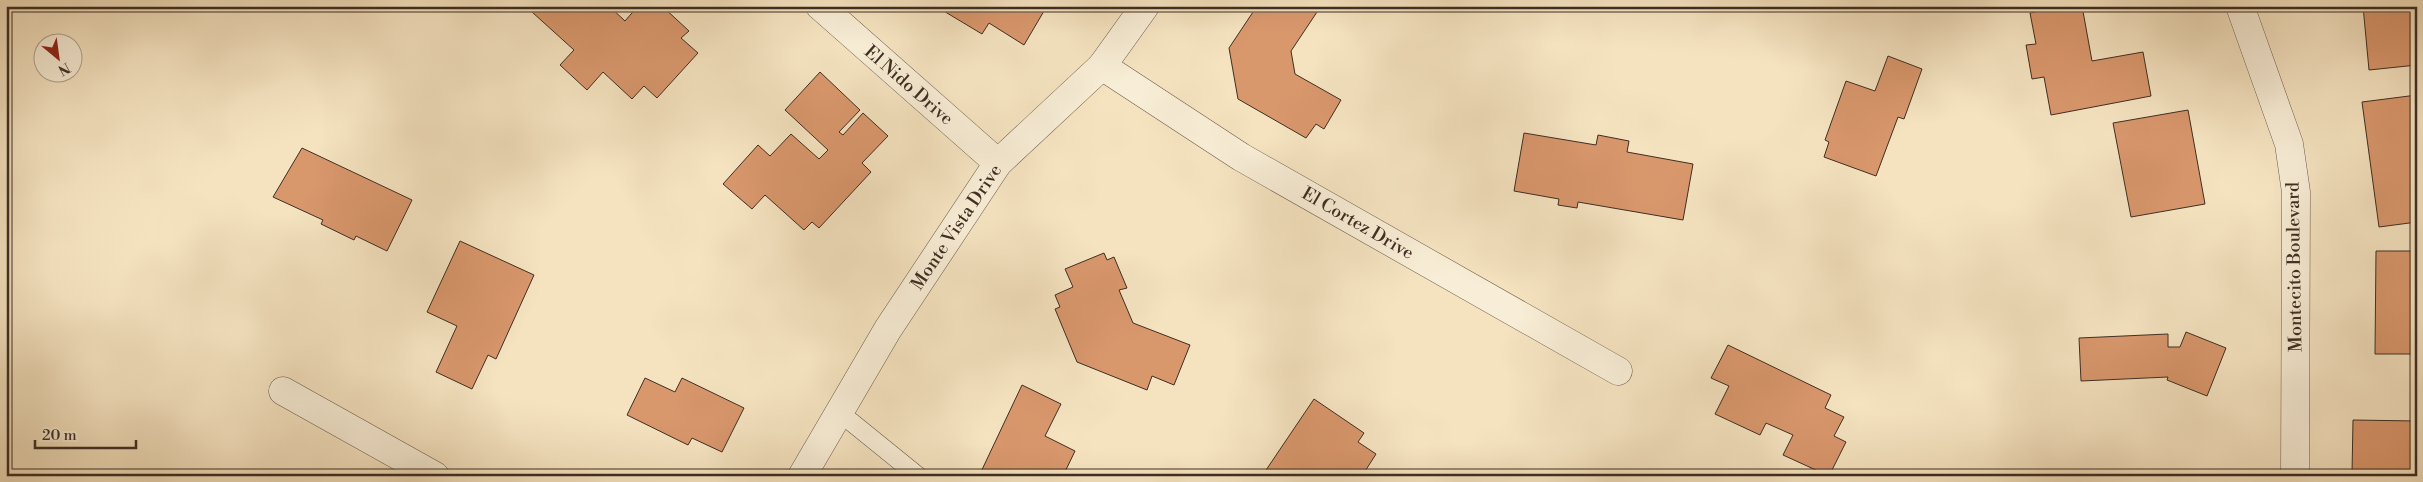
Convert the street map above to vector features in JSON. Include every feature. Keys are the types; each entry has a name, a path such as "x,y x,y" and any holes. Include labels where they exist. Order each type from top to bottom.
{"street":[{"name":"El Nido Drive","path":"820,6 998,163"},
{"name":"Monte Vista Drive","path":"802,476 888,329 998,163 1102,66 1145,6"},
{"name":"Montecito Boulevard","path":"2240,6 2289,144 2296,192 2294,476"},
{"name":"El Cortez Drive","path":"1102,66 1241,157 1618,371"},
{"path":"283,391 435,476"}],"lane":[{"path":"839,412 918,476"}],"building":[{"path":"537,6 609,6 625,21 638,6 662,6 689,31 681,38 698,53 657,98 644,86 632,99 603,72 587,90 560,65 574,50 532,12"},
{"path":"944,6 1037,6 1044,11 1024,45 989,23 982,34 942,10"},
{"path":"1257,6 1321,6 1291,51 1295,74 1341,100 1324,129 1316,124 1306,138 1238,99 1229,48"},
{"path":"2064,6 2082,6 2092,61 2143,52 2151,96 2051,115 2044,77 2032,79 2026,45 2036,44 2030,13"},
{"path":"2363,6 2417,6 2417,65 2369,70"},
{"path":"1888,56 1922,69 1904,119 1898,117 1876,176 1824,157 1829,142 1825,140 1846,81 1875,91"},
{"path":"820,72 860,110 839,132 843,135 863,113 888,136 862,163 871,172 819,228 812,222 804,230 765,195 752,209 723,184 758,145 770,156 791,134 819,159 828,150 785,110"},
{"path":"2417,95 2417,222 2379,227 2362,102"},
{"path":"2188,110 2205,204 2131,217 2113,123"},
{"path":"1524,133 1596,145 1598,135 1629,141 1627,152 1693,164 1683,220 1578,202 1577,208 1558,205 1559,199 1514,191"},
{"path":"302,148 412,200 387,251 356,236 354,240 321,224 323,220 273,197"},
{"path":"460,241 534,275 496,359 488,355 472,389 436,372 457,326 427,312"},
{"path":"2376,251 2417,251 2417,370 2413,370 2413,354 2375,354"},
{"path":"1104,253 1107,260 1114,257 1127,288 1119,290 1133,323 1190,345 1174,385 1152,376 1147,390 1077,362 1055,309 1060,307 1055,295 1073,287 1065,269"},
{"path":"2186,332 2226,348 2207,396 2167,380 2168,377 2081,381 2079,338 2168,334 2168,347 2180,347"},
{"path":"1728,345 1831,395 1825,408 1844,417 1834,436 1846,442 1829,476 1783,455 1793,435 1766,423 1760,435 1715,414 1729,386 1711,378"},
{"path":"645,378 675,392 682,378 744,408 722,452 692,438 688,445 627,415"},
{"path":"1022,385 1061,404 1045,436 1075,451 1063,476 1049,472 1047,476 979,476"},
{"path":"1314,399 1364,433 1358,442 1376,454 1362,476 1262,476"},
{"path":"2353,420 2417,421 2417,476 2352,473"}]}
